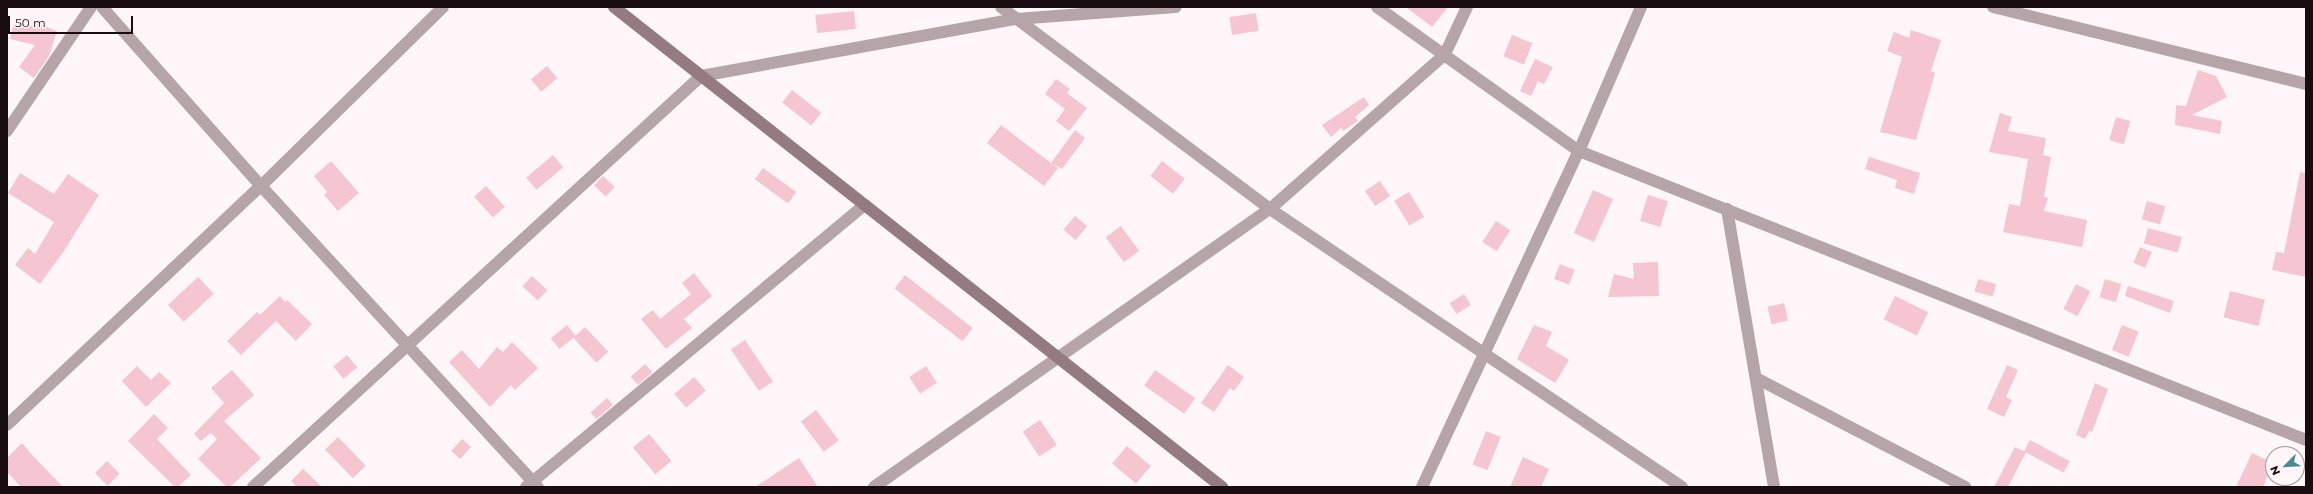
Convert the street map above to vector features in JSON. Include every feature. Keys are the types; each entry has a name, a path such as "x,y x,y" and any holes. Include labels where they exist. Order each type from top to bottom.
{"street":[{"path":"7,131 91,7"},
{"path":"102,7 261,186 408,345 532,485 865,205"},
{"path":"7,425 261,186 443,7"},
{"path":"614,7 1219,486"},
{"path":"1001,7 1270,209 1484,356 1682,487"},
{"path":"253,487 701,76 1016,19 1176,7"},
{"path":"1377,7 1579,151 2306,440"},
{"path":"874,487 1057,357 1270,209 1444,54 1467,7"},
{"path":"1422,487 1579,151 1641,7"},
{"path":"1993,7 2306,84"},
{"path":"1726,209 1774,487"},
{"path":"1756,378 1965,487"}],"building":[{"path":"1406,7 1448,7 1432,27"},
{"path":"854,11 856,29 817,33 815,15"},
{"path":"1256,13 1259,31 1232,35 1229,17"},
{"path":"14,22 35,27 37,23 57,31 49,56 34,78 19,67 35,45 10,39"},
{"path":"1911,30 1941,40 1931,71 1935,73 1916,140 1880,132 1902,57 1887,51 1894,32 1909,38"},
{"path":"1512,35 1532,43 1524,65 1503,56"},
{"path":"1535,59 1553,67 1544,84 1538,81 1531,96 1520,91"},
{"path":"547,66 557,78 541,92 531,79"},
{"path":"2198,70 2216,76 2227,97 2192,115 2222,121 2220,134 2175,125 2176,105 2186,106"},
{"path":"1056,79 1070,89 1067,93 1087,108 1069,131 1056,121 1065,109 1045,94"},
{"path":"792,90 821,113 811,125 782,103"},
{"path":"1364,97 1369,105 1355,117 1358,121 1343,131 1341,128 1331,137 1322,125"},
{"path":"2000,113 2012,117 2008,131 2046,138 2043,155 2051,157 2044,197 2048,198 2044,211 2087,220 2082,247 2003,232 2009,204 2020,206 2028,159 1989,152"},
{"path":"2116,117 2130,121 2124,144 2109,140"},
{"path":"1001,125 1058,168 1044,186 987,143"},
{"path":"1075,130 1085,138 1062,169 1051,163"},
{"path":"553,155 563,167 536,190 526,177"},
{"path":"1869,157 1920,173 1914,194 1895,188 1897,180 1865,169"},
{"path":"331,161 359,193 338,211 324,195 327,192 314,176"},
{"path":"1162,161 1185,179 1173,194 1150,176"},
{"path":"763,168 796,192 788,203 755,179"},
{"path":"2300,172 2306,173 2306,277 2272,270 2276,252 2284,253"},
{"path":"20,173 54,194 68,174 99,195 64,251 40,284 15,265 28,248 35,254 54,222 8,193"},
{"path":"603,176 615,187 606,196 594,186"},
{"path":"1380,181 1390,196 1375,206 1365,191"},
{"path":"486,186 505,207 493,218 474,197"},
{"path":"1593,190 1613,199 1594,242 1574,233"},
{"path":"1409,192 1424,217 1409,226 1394,201"},
{"path":"1648,195 1668,201 1660,227 1640,221"},
{"path":"2147,201 2165,206 2160,225 2142,219"},
{"path":"1075,216 1087,226 1076,240 1063,230"},
{"path":"1496,221 1510,230 1497,251 1482,242"},
{"path":"1121,226 1139,251 1124,262 1106,237"},
{"path":"2148,228 2182,237 2178,253 2144,243"},
{"path":"2140,247 2152,252 2145,268 2133,263"},
{"path":"1658,262 1659,296 1608,297 1614,274 1634,279 1633,263"},
{"path":"1560,264 1575,270 1569,285 1554,279"},
{"path":"694,273 712,296 684,319 692,328 666,349 641,319 653,310 660,319 691,294 682,283"},
{"path":"905,275 973,328 962,341 895,288"},
{"path":"532,276 547,290 538,301 522,286"},
{"path":"198,277 214,294 184,322 168,305"},
{"path":"1978,279 1996,284 1993,297 1974,291"},
{"path":"2105,279 2121,284 2116,302 2099,297"},
{"path":"2076,284 2090,291 2078,316 2063,309"},
{"path":"2128,286 2174,301 2170,313 2125,296"},
{"path":"2230,291 2265,300 2258,326 2223,317"},
{"path":"1464,294 1471,305 1456,314 1450,303"},
{"path":"280,296 285,302 287,300 312,324 296,341 276,321 241,355 227,341 257,312 260,315"},
{"path":"1895,296 1928,312 1917,336 1884,319"},
{"path":"1784,303 1788,321 1771,324 1767,307"},
{"path":"567,325 576,336 559,349 551,338"},
{"path":"1534,325 1552,332 1546,346 1569,360 1555,383 1517,359"},
{"path":"2122,325 2139,332 2129,357 2112,350"},
{"path":"585,327 608,352 596,363 573,338"},
{"path":"745,340 773,381 759,391 731,350"},
{"path":"512,342 538,368 515,390 511,385 490,407 449,362 462,350 479,369 497,347 503,352"},
{"path":"347,355 357,367 343,379 333,367"},
{"path":"645,364 652,372 638,385 631,376"},
{"path":"1228,365 1244,377 1234,391 1230,388 1214,412 1201,403"},
{"path":"2007,365 2018,370 2006,397 2012,400 2004,417 1987,409"},
{"path":"137,366 151,380 159,372 171,383 146,407 122,381"},
{"path":"926,366 937,383 920,394 909,377"},
{"path":"232,370 254,395 224,421 261,458 230,487 227,487 198,459 217,439 211,433 201,441 194,434 224,403 211,388"},
{"path":"1155,370 1195,398 1184,414 1144,386"},
{"path":"694,377 706,391 686,408 674,394"},
{"path":"2095,383 2108,389 2092,432 2089,431 2085,439 2076,435"},
{"path":"607,398 613,405 596,419 590,412"},
{"path":"816,410 839,440 824,452 801,421"},
{"path":"154,414 168,428 157,439 191,475 178,487 175,487 128,441"},
{"path":"1040,420 1057,445 1039,457 1023,432"},
{"path":"1486,431 1501,437 1487,470 1473,464"},
{"path":"649,434 671,461 655,474 633,447"},
{"path":"338,437 366,466 353,478 325,450"},
{"path":"462,439 471,447 460,459 451,451"},
{"path":"2030,440 2070,461 2064,473 2024,451"},
{"path":"22,443 63,487 21,487 7,472 7,458"},
{"path":"1127,446 1151,466 1136,484 1112,464"},
{"path":"2015,447 2026,452 2008,487 1994,487"},
{"path":"2252,453 2265,459 2265,482 2263,487 2236,487"},
{"path":"1523,457 1549,469 1541,487 1510,487"},
{"path":"799,458 818,487 755,487"},
{"path":"107,461 120,474 108,486 95,473"},
{"path":"303,469 322,487 297,487 291,481"}]}
